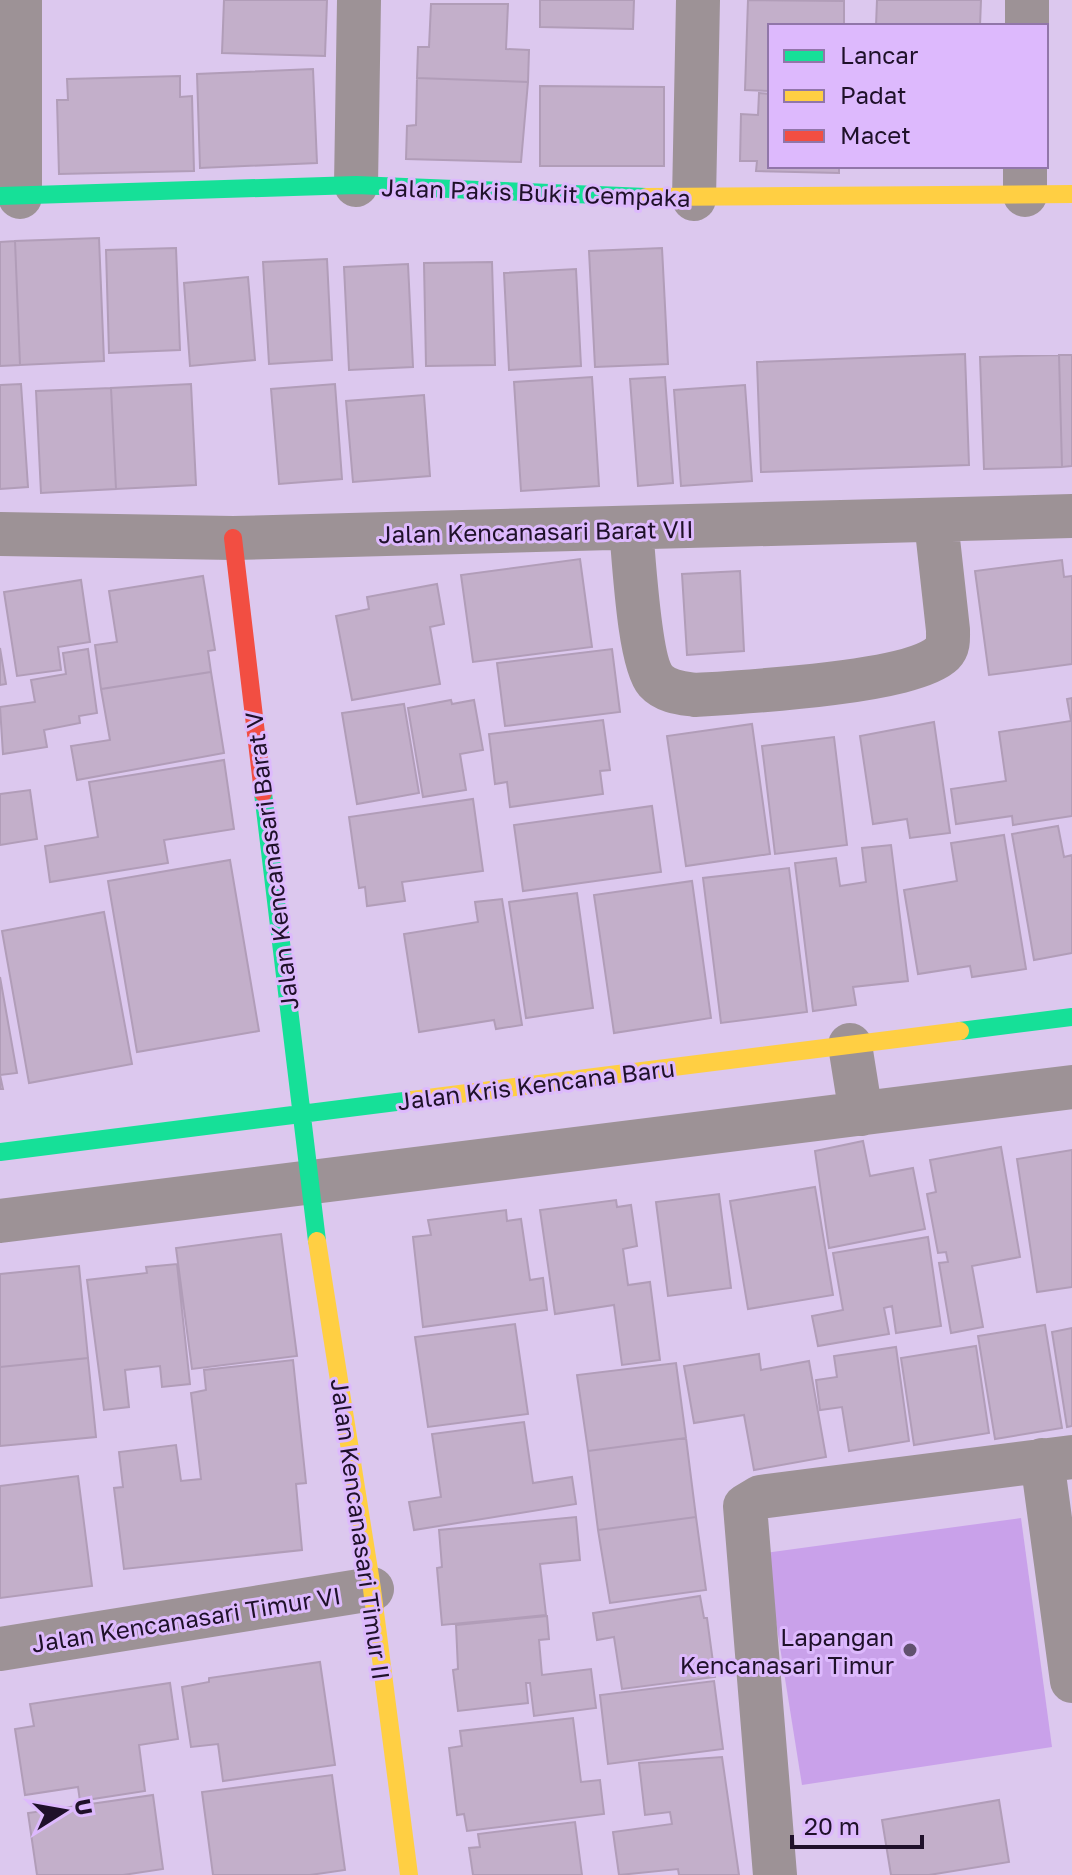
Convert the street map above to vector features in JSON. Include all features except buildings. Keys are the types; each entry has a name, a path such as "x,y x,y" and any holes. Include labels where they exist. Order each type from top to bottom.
{"street":[{"path":"10,197 20,0"},
{"path":"356,185 359,0"},
{"path":"694,199 698,0"},
{"path":"1027,0 1027,24"},
{"name":"Jalan Pakis Bukit Cempaka","path":"10,197 356,185 694,199 1025,181 1072,194"},
{"name":"Jalan Kencanasari Barat VII","path":"0,534 233,538 1072,516"},
{"path":"631,529 638,602 652,675 668,690 695,695 879,676 923,665 942,655 947,648 948,630 936,521"},
{"name":"Jalan Kencanasari Barat V","path":"233,538 308,1184"},
{"name":"Jalan Kris Kencana Baru","path":"0,1152 1072,1017"},
{"path":"850,1045 861,1114"},
{"path":"0,1221 1072,1087"},
{"name":"Jalan Kencanasari Timur II","path":"308,1184 372,1589 409,1875"},
{"path":"775,1875 745,1506 760,1497 1057,1458 1072,1681"},
{"name":"Jalan Kencanasari Timur VI","path":"0,1649 372,1589"}],"shaded area":[{"name":"Lapangan Kencanasari Timur","path":"1021,1518 1052,1747 802,1785 765,1553"}],"traffic: fast":[{"path":"0,196 356,185 646,197"},
{"path":"263,793 317,1241"},
{"path":"960,1031 1072,1017"},
{"path":"0,1152 412,1100"}],"traffic: slow":[{"path":"646,197 1072,194"},
{"path":"412,1100 960,1031"},
{"path":"317,1241 372,1589 409,1875"}],"traffic: jam":[{"path":"233,538 263,793"}],"place":[{"name":"Lapangan Kencanasari Timur","path":"910,1650"}]}
